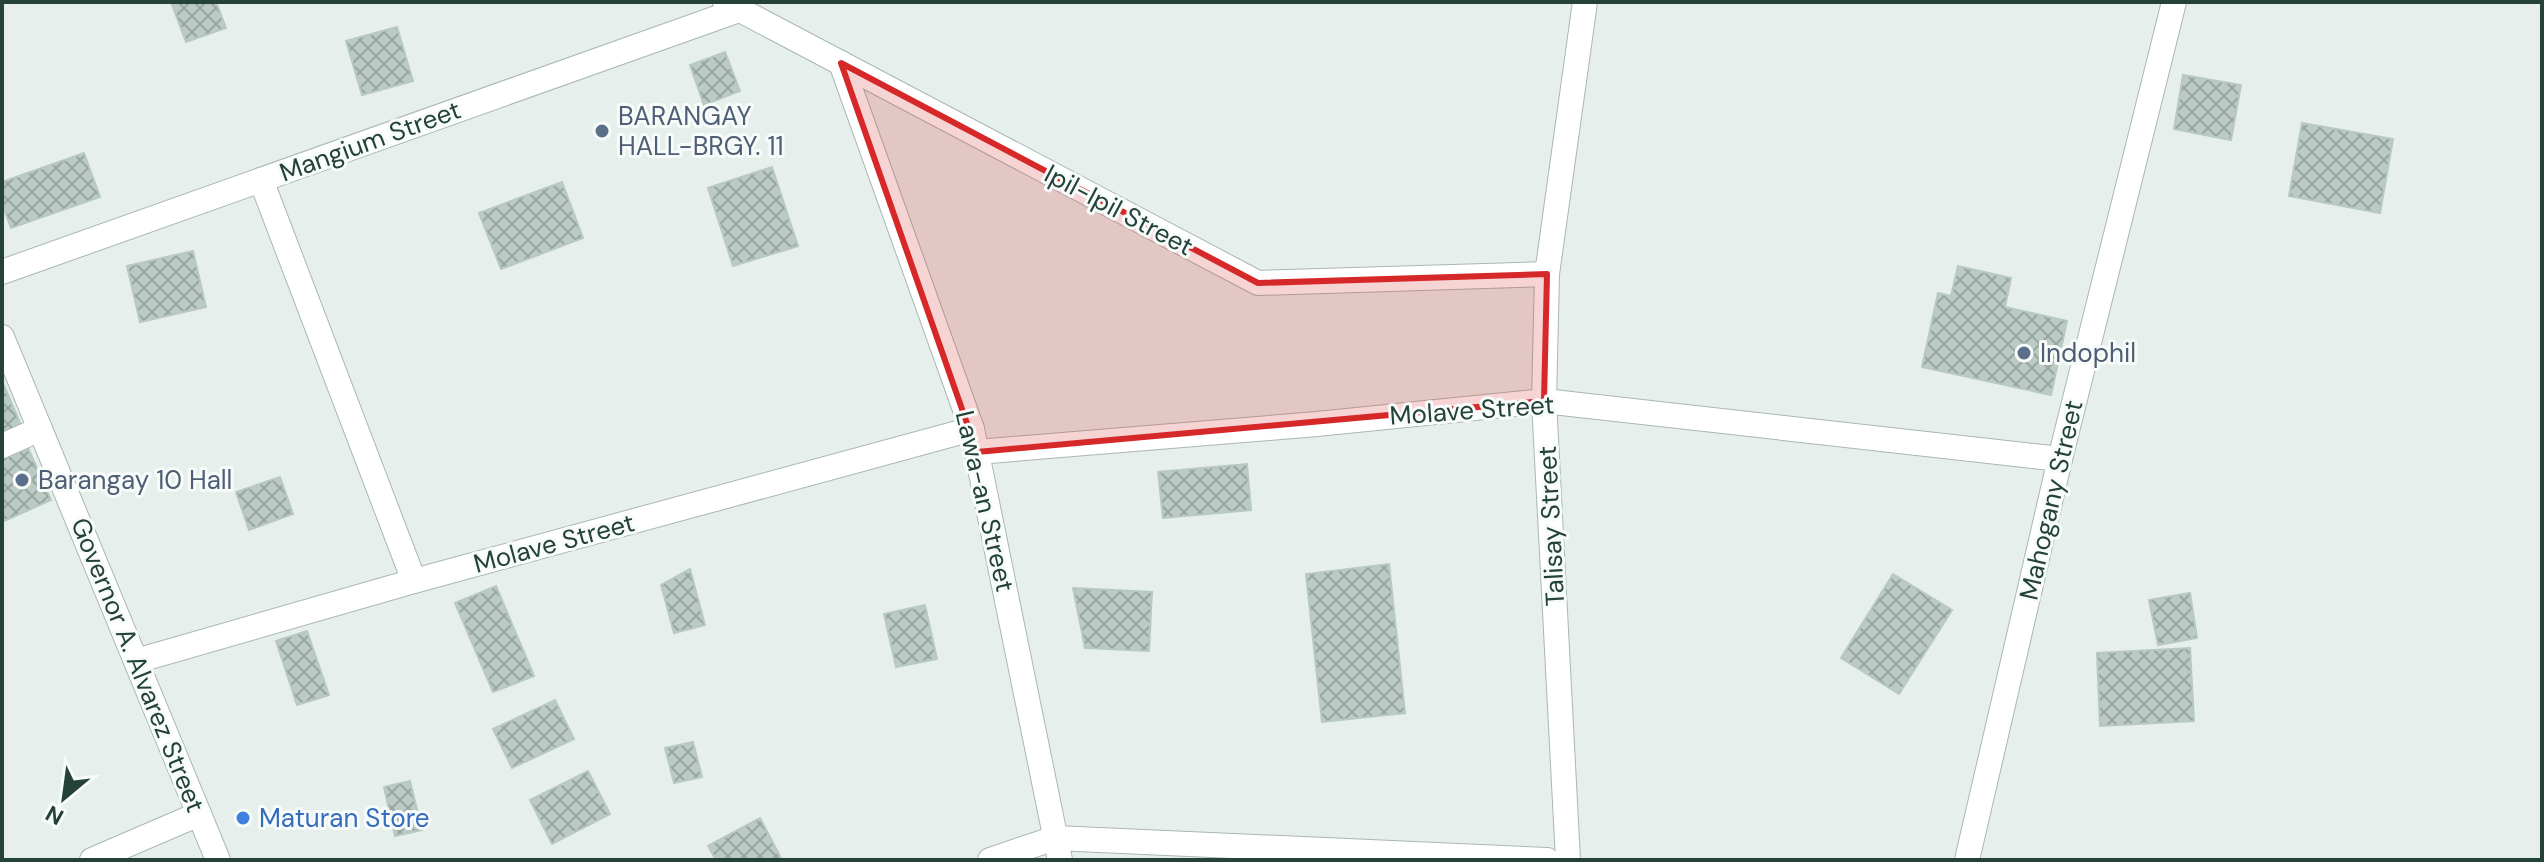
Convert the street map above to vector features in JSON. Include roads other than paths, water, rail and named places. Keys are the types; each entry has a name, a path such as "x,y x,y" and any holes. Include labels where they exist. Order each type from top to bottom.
{"street":[{"name":"Talisay Street","path":"1568,860 1544,401 1547,274 1585,2"},
{"name":"Mahogany Street","path":"1967,860 2060,459 2174,2"},
{"name":"Ipil-Ipil Street","path":"732,6 1258,283 1547,274"},
{"name":"Mangium Street","path":"2,272 732,6"},
{"name":"Lawa-an Street","path":"841,63 975,441 1058,849"},
{"path":"261,180 414,581"},
{"name":"Governor A. Alvarez Street","path":"2,337 218,860"},
{"name":"Molave Street","path":"136,661 414,581 975,441 1317,424 1544,401 2060,459"},
{"path":"2,446 40,429"},
{"path":"92,860 199,814"},
{"path":"990,860 1058,849 1547,860"}],"place":[{"name":"BARANGAY HALL-BRGY. 11","path":"602,131"},
{"name":"Indophil","path":"2024,353"},
{"name":"Barangay 10 Hall","path":"22,480"},
{"name":"Maturan Store","path":"243,818"}]}
